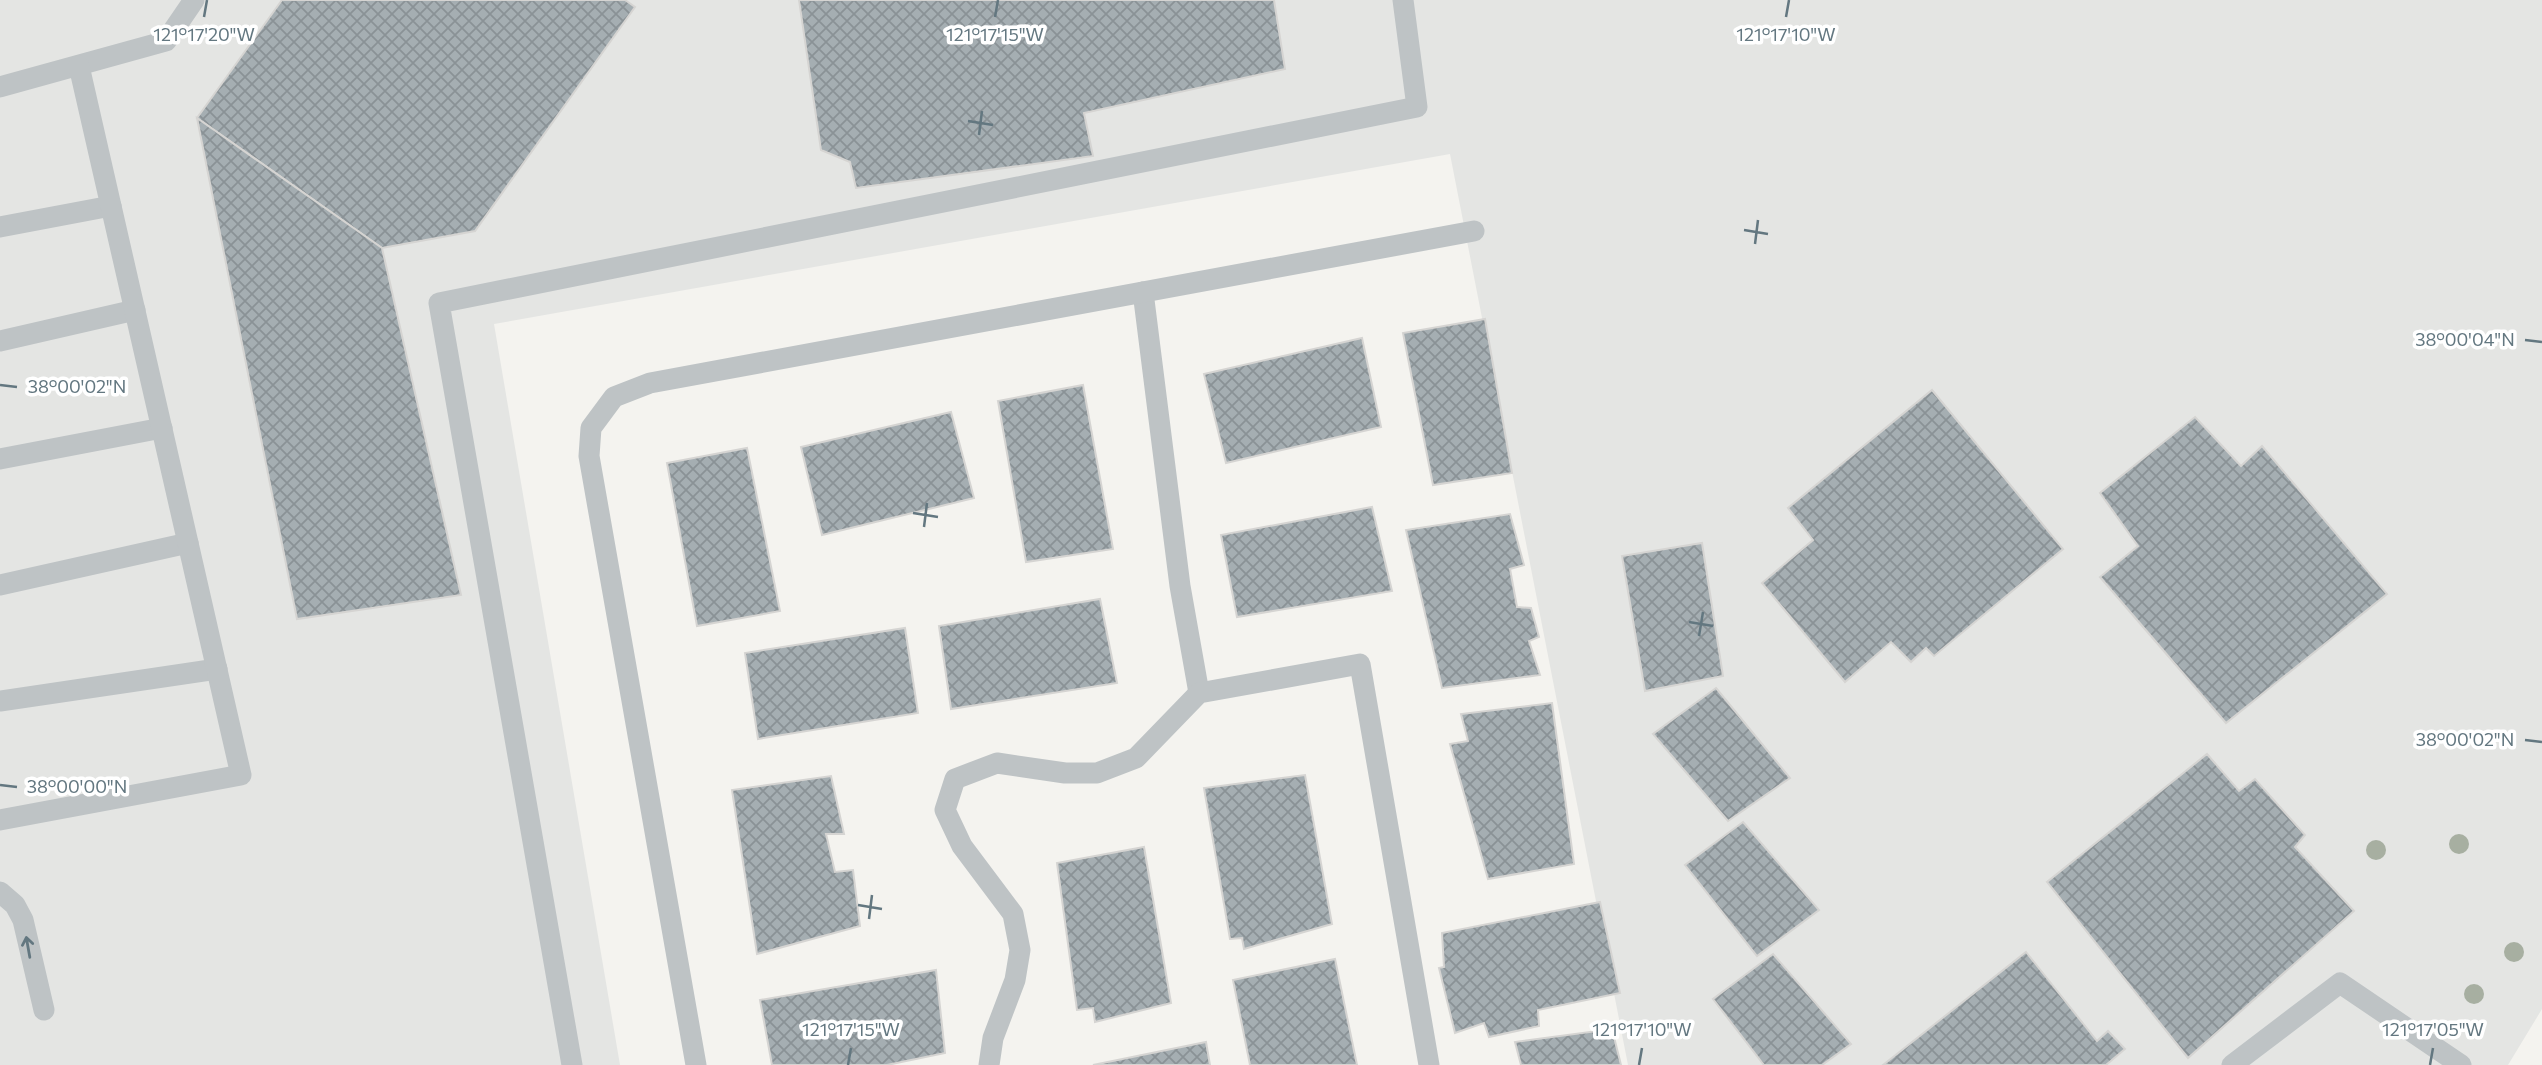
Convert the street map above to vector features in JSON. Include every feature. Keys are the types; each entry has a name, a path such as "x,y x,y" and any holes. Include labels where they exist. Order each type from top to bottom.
{"lane":[{"path":"5,82 79,66 166,41 194,0"},
{"path":"572,1065 439,303 1417,107 1403,0"},
{"path":"0,820 241,775 79,66"},
{"path":"0,227 111,206"},
{"path":"696,1065 589,456 591,428 614,397 650,383 1474,231"},
{"path":"1143,292 1180,586 1199,693"},
{"path":"0,341 135,310"},
{"path":"0,459 162,428"},
{"path":"0,585 188,543"},
{"path":"989,1065 993,1038 1015,980 1020,950 1013,914 962,846 945,810 956,779 996,763 1065,773 1097,773 1136,758 1199,693 1360,664 1429,1065"},
{"path":"0,701 217,669"},
{"path":"0,892 15,905 23,920 44,1010"},
{"path":"2232,1065 2340,983 2461,1065"}],"shaded area":[{"path":"0,0 2542,0 2542,1009 2508,1065 1628,1065 1450,154 494,324 620,1065 0,1065"}],"building":[{"path":"282,0 625,0 635,7 475,231 382,248 197,118"},
{"path":"799,0 1274,0 1285,69 1084,113 1093,156 856,188 850,162 821,150"},
{"path":"197,118 382,248 461,595 297,619"},
{"path":"1485,319 1512,473 1433,485 1403,333"},
{"path":"1362,338 1381,427 1226,463 1204,374"},
{"path":"1083,385 1113,549 1026,562 998,401"},
{"path":"1932,390 2063,549 1934,656 1926,648 1911,662 1891,642 1845,682 1762,583 1813,540 1788,508"},
{"path":"951,412 974,498 822,535 801,447"},
{"path":"2195,417 2241,466 2262,446 2387,594 2226,723 2100,577 2138,546 2100,493"},
{"path":"747,448 780,611 697,626 667,463"},
{"path":"1372,507 1392,591 1237,617 1221,535"},
{"path":"1510,514 1524,565 1510,569 1517,607 1531,608 1539,637 1529,641 1540,675 1442,688 1406,530"},
{"path":"1702,543 1723,676 1645,691 1622,556"},
{"path":"1100,599 1117,683 951,709 939,626"},
{"path":"905,628 918,713 758,739 745,653"},
{"path":"1716,688 1790,778 1728,821 1653,734"},
{"path":"1552,703 1574,864 1488,879 1450,744 1468,741 1461,714"},
{"path":"2207,754 2239,791 2255,779 2305,835 2295,847 2354,911 2188,1058 2047,882"},
{"path":"1305,775 1332,924 1244,949 1242,938 1230,939 1204,788"},
{"path":"831,776 844,834 826,834 835,872 853,870 860,926 757,954 732,790"},
{"path":"1743,822 1819,910 1757,956 1685,865"},
{"path":"1144,847 1171,1003 1095,1022 1093,1008 1077,1010 1057,863"},
{"path":"1600,902 1620,993 1538,1010 1539,1026 1489,1037 1484,1023 1455,1033 1439,968 1444,967 1442,933"},
{"path":"2026,952 2097,1041 2108,1031 2125,1049 2106,1065 1883,1065"},
{"path":"1773,954 1851,1044 1822,1065 1764,1065 1713,999"},
{"path":"1335,959 1357,1065 1250,1065 1233,980"},
{"path":"936,970 945,1053 887,1065 772,1065 760,1000"},
{"path":"1612,1029 1621,1065 1521,1065 1515,1042"},
{"path":"1206,1042 1210,1065 1093,1065"}]}
